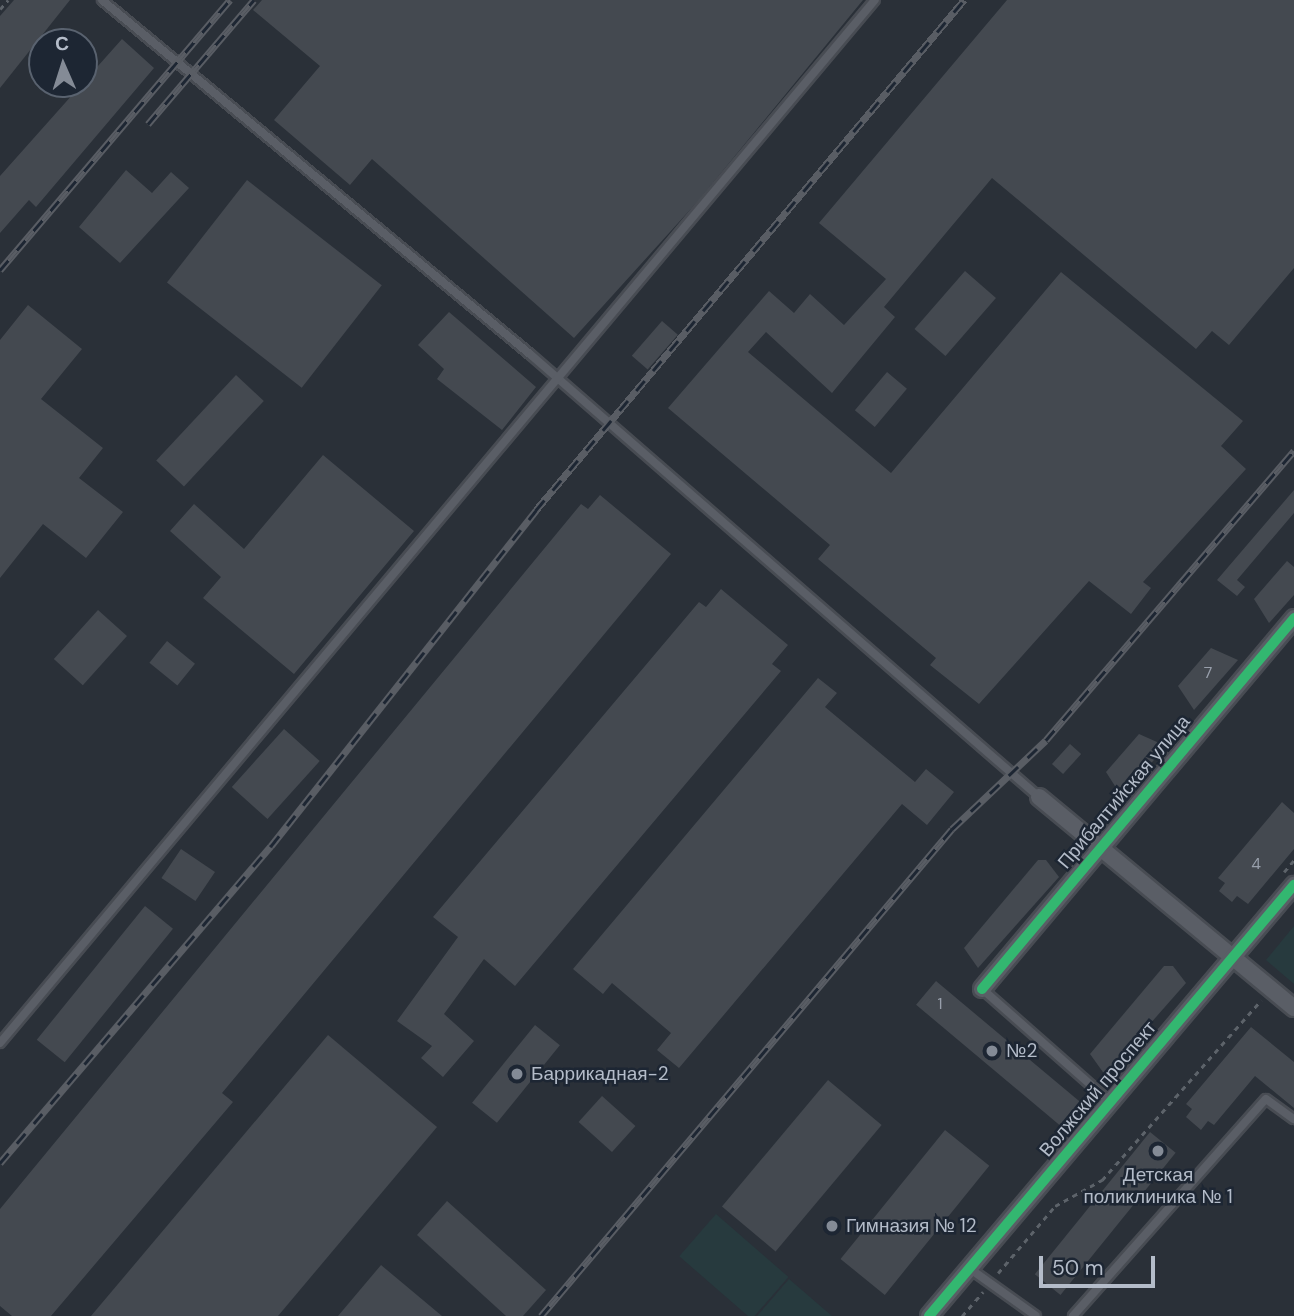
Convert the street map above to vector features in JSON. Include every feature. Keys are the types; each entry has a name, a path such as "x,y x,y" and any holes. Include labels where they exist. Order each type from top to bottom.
{"street":[{"name":"Прибалтийская улица","path":"982,989 1294,618"},
{"path":"1039,797 1294,1009"},
{"name":"Волжский проспект","path":"929,1316 1294,885"}],"lane":[{"path":"103,0 558,378 1039,797"},
{"path":"0,1043 875,0"},
{"path":"982,989 1110,1102"},
{"path":"1073,1316 1266,1099 1294,1119"},
{"path":"969,1268 991,1281 1036,1316"}],"path":[{"path":"0,9 8,0"},
{"path":"962,1316 1055,1206 1102,1180 1270,989"}],"green space":[{"path":"1294,926 1294,984 1266,960"},
{"path":"716,1214 788,1277 755,1316 748,1316 679,1256"},
{"path":"789,1279 832,1316 757,1316"}],"building":[{"path":"14,0 70,0 48,28 28,28 28,53 0,88 0,16"},
{"path":"262,0 863,0 698,201 574,338 372,159 350,185 274,120 320,66 253,10"},
{"path":"1007,0 1294,0 1294,268 1229,345 1212,331 1196,349 992,178 884,307 895,317 832,393 766,332 748,352 891,473 1061,272 1243,421 1221,446 1246,469 1143,582 1151,588 1131,614 1089,581 979,704 930,665 936,658 818,559 830,545 668,408 769,291 794,313 810,294 844,325 886,279 819,223"},
{"path":"122,39 154,68 36,207 29,200 0,233 0,176 69,98 98,98 98,66"},
{"path":"126,170 152,193 171,172 189,188 120,263 79,227"},
{"path":"247,180 382,285 302,388 167,282"},
{"path":"965,271 996,298 945,356 914,329"},
{"path":"28,305 82,349 41,399 103,448 79,478 123,512 86,558 43,524 0,578 0,340"},
{"path":"449,312 536,387 502,430 437,379 444,369 418,345"},
{"path":"662,321 678,335 648,369 632,356"},
{"path":"887,372 907,389 875,427 855,410"},
{"path":"236,375 264,401 184,486 156,461"},
{"path":"323,455 414,531 294,674 203,598 221,577 170,531 194,504 244,549"},
{"path":"1294,490 1294,513 1237,580 1245,587 1237,596 1217,580"},
{"path":"600,495 671,554 222,1093 233,1102 51,1316 12,1316 0,1306 0,1209 581,504 588,509"},
{"path":"1287,561 1294,567 1294,595 1269,623 1254,599"},
{"path":"721,589 788,645 772,664 781,671 515,986 484,959 444,1014 474,1041 443,1077 421,1058 432,1046 397,1021 458,937 433,917 699,602 706,607"},
{"path":"98,610 127,636 83,685 54,659"},
{"path":"167,641 195,664 177,685 149,663"},
{"path":"1211,648 1238,660 1194,710 1178,686"},
{"path":"818,678 837,693 825,707 915,782 926,769 954,792 927,825 902,804 679,1068 657,1050 671,1033 612,983 603,994 573,969"},
{"path":"284,729 320,761 267,819 232,787"},
{"path":"1139,734 1166,746 1122,797 1106,772"},
{"path":"1070,744 1081,754 1063,774 1052,764"},
{"path":"1282,802 1294,813 1294,849 1248,904 1237,896 1232,902 1219,891 1225,883 1218,878"},
{"path":"181,849 215,872 195,901 161,878"},
{"path":"1038,860 1046,860 1059,877 978,968 964,948"},
{"path":"145,906 173,929 65,1062 37,1040"},
{"path":"1164,966 1173,966 1186,983 1105,1075 1090,1054"},
{"path":"936,981 1084,1105 1064,1129 916,1005"},
{"name":"Баррикадная-2","path":"535,1025 560,1045 497,1123 472,1103"},
{"path":"1251,1027 1294,1062 1294,1108 1255,1076 1214,1125 1208,1121 1201,1130 1186,1117 1192,1109 1186,1104"},
{"path":"328,1035 437,1127 278,1316 91,1316"},
{"path":"828,1080 882,1125 776,1251 722,1206"},
{"path":"602,1096 635,1126 612,1152 579,1122"},
{"path":"945,1130 989,1166 885,1295 841,1259"},
{"path":"1150,1132 1176,1153 1060,1295 1035,1274"},
{"path":"447,1201 546,1290 523,1316 506,1316 417,1235"},
{"path":"381,1265 442,1316 338,1316"}],"railway":[{"path":"0,270 230,0"},
{"path":"148,124 254,0"},
{"path":"0,1163 271,846 536,510 964,0"},
{"path":"541,1316 952,829 1046,740 1294,451"}],"cycle path":[{"path":"982,989 1294,618"},
{"path":"929,1316 1294,885"}],"place":[{"name":"№2","path":"992,1051"},
{"name":"Баррикадная-2","path":"517,1074"},
{"name":"Детская поликлиника № 1","path":"1158,1151"},
{"name":"Гимназия № 12","path":"832,1226"}]}
